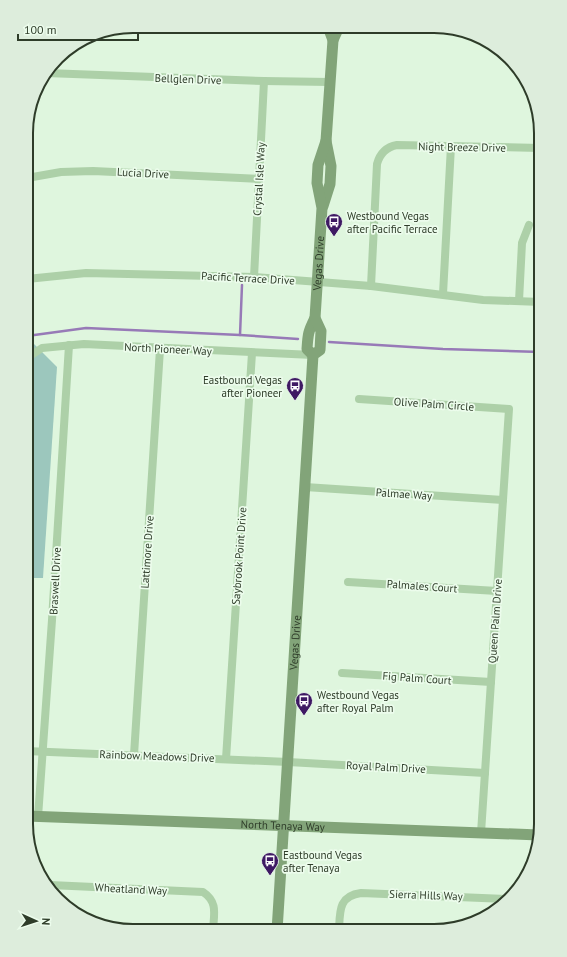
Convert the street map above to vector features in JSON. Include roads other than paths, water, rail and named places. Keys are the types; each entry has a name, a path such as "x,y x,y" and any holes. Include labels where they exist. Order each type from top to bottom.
{"main road":[{"name":"Vegas Drive","path":"330,33 333,40"},
{"name":"Vegas Drive","path":"277,924 313,355 320,350 321,331 315,318 322,208 330,184 331,172 326,141 333,40 336,33"},
{"name":"North Tenaya Way","path":"33,817 533,835"}],"street":[{"name":"Bellglen Drive","path":"53,74 330,82"},
{"name":"Crystal Isle Way","path":"254,277 264,81"},
{"name":"Night Breeze Drive","path":"370,286 377,164 379,156 384,150 390,146 397,145 534,148"},
{"path":"443,294 451,146"},
{"name":"Lucia Drive","path":"33,177 61,172 93,171 259,179"},
{"path":"519,301 522,243 529,225"},
{"name":"Pacific Terrace Drive","path":"33,278 86,273 254,277 370,286 483,300 534,302"},
{"name":"North Pioneer Way","path":"33,354 42,348 84,344 160,349 313,355"},
{"name":"Braswell Drive","path":"38,817 69,345"},
{"name":"Lattimore Drive","path":"134,755 160,349"},
{"name":"Saybrook Point Drive","path":"226,759 252,353"},
{"name":"Olive Palm Circle","path":"359,399 509,408"},
{"name":"Queen Palm Drive","path":"481,833 509,408"},
{"name":"Palmae Way","path":"305,487 503,500"},
{"name":"Palmales Court","path":"348,582 497,591"},
{"name":"Fig Palm Court","path":"342,673 491,682"},
{"name":"Rainbow Meadows Drive","path":"33,751 288,762"},
{"name":"Royal Palm Drive","path":"288,762 485,773"},
{"name":"Wheatland Way","path":"54,885 203,892 210,896 214,904 213,924"},
{"name":"Sierra Hills Way","path":"339,924 342,904 346,898 353,894 361,893 500,899"}],"waterway":[{"path":"240,335 242,285"},
{"path":"33,335 86,328 298,339"},
{"path":"329,342 443,349 534,352"}],"place":[{"name":"Westbound Vegas after Pacific Terrace","path":"334,237"},
{"name":"Eastbound Vegas after Pioneer","path":"295,401"},
{"name":"Westbound Vegas after Royal Palm","path":"304,716"},
{"name":"Eastbound Vegas after Tenaya","path":"270,876"}]}
